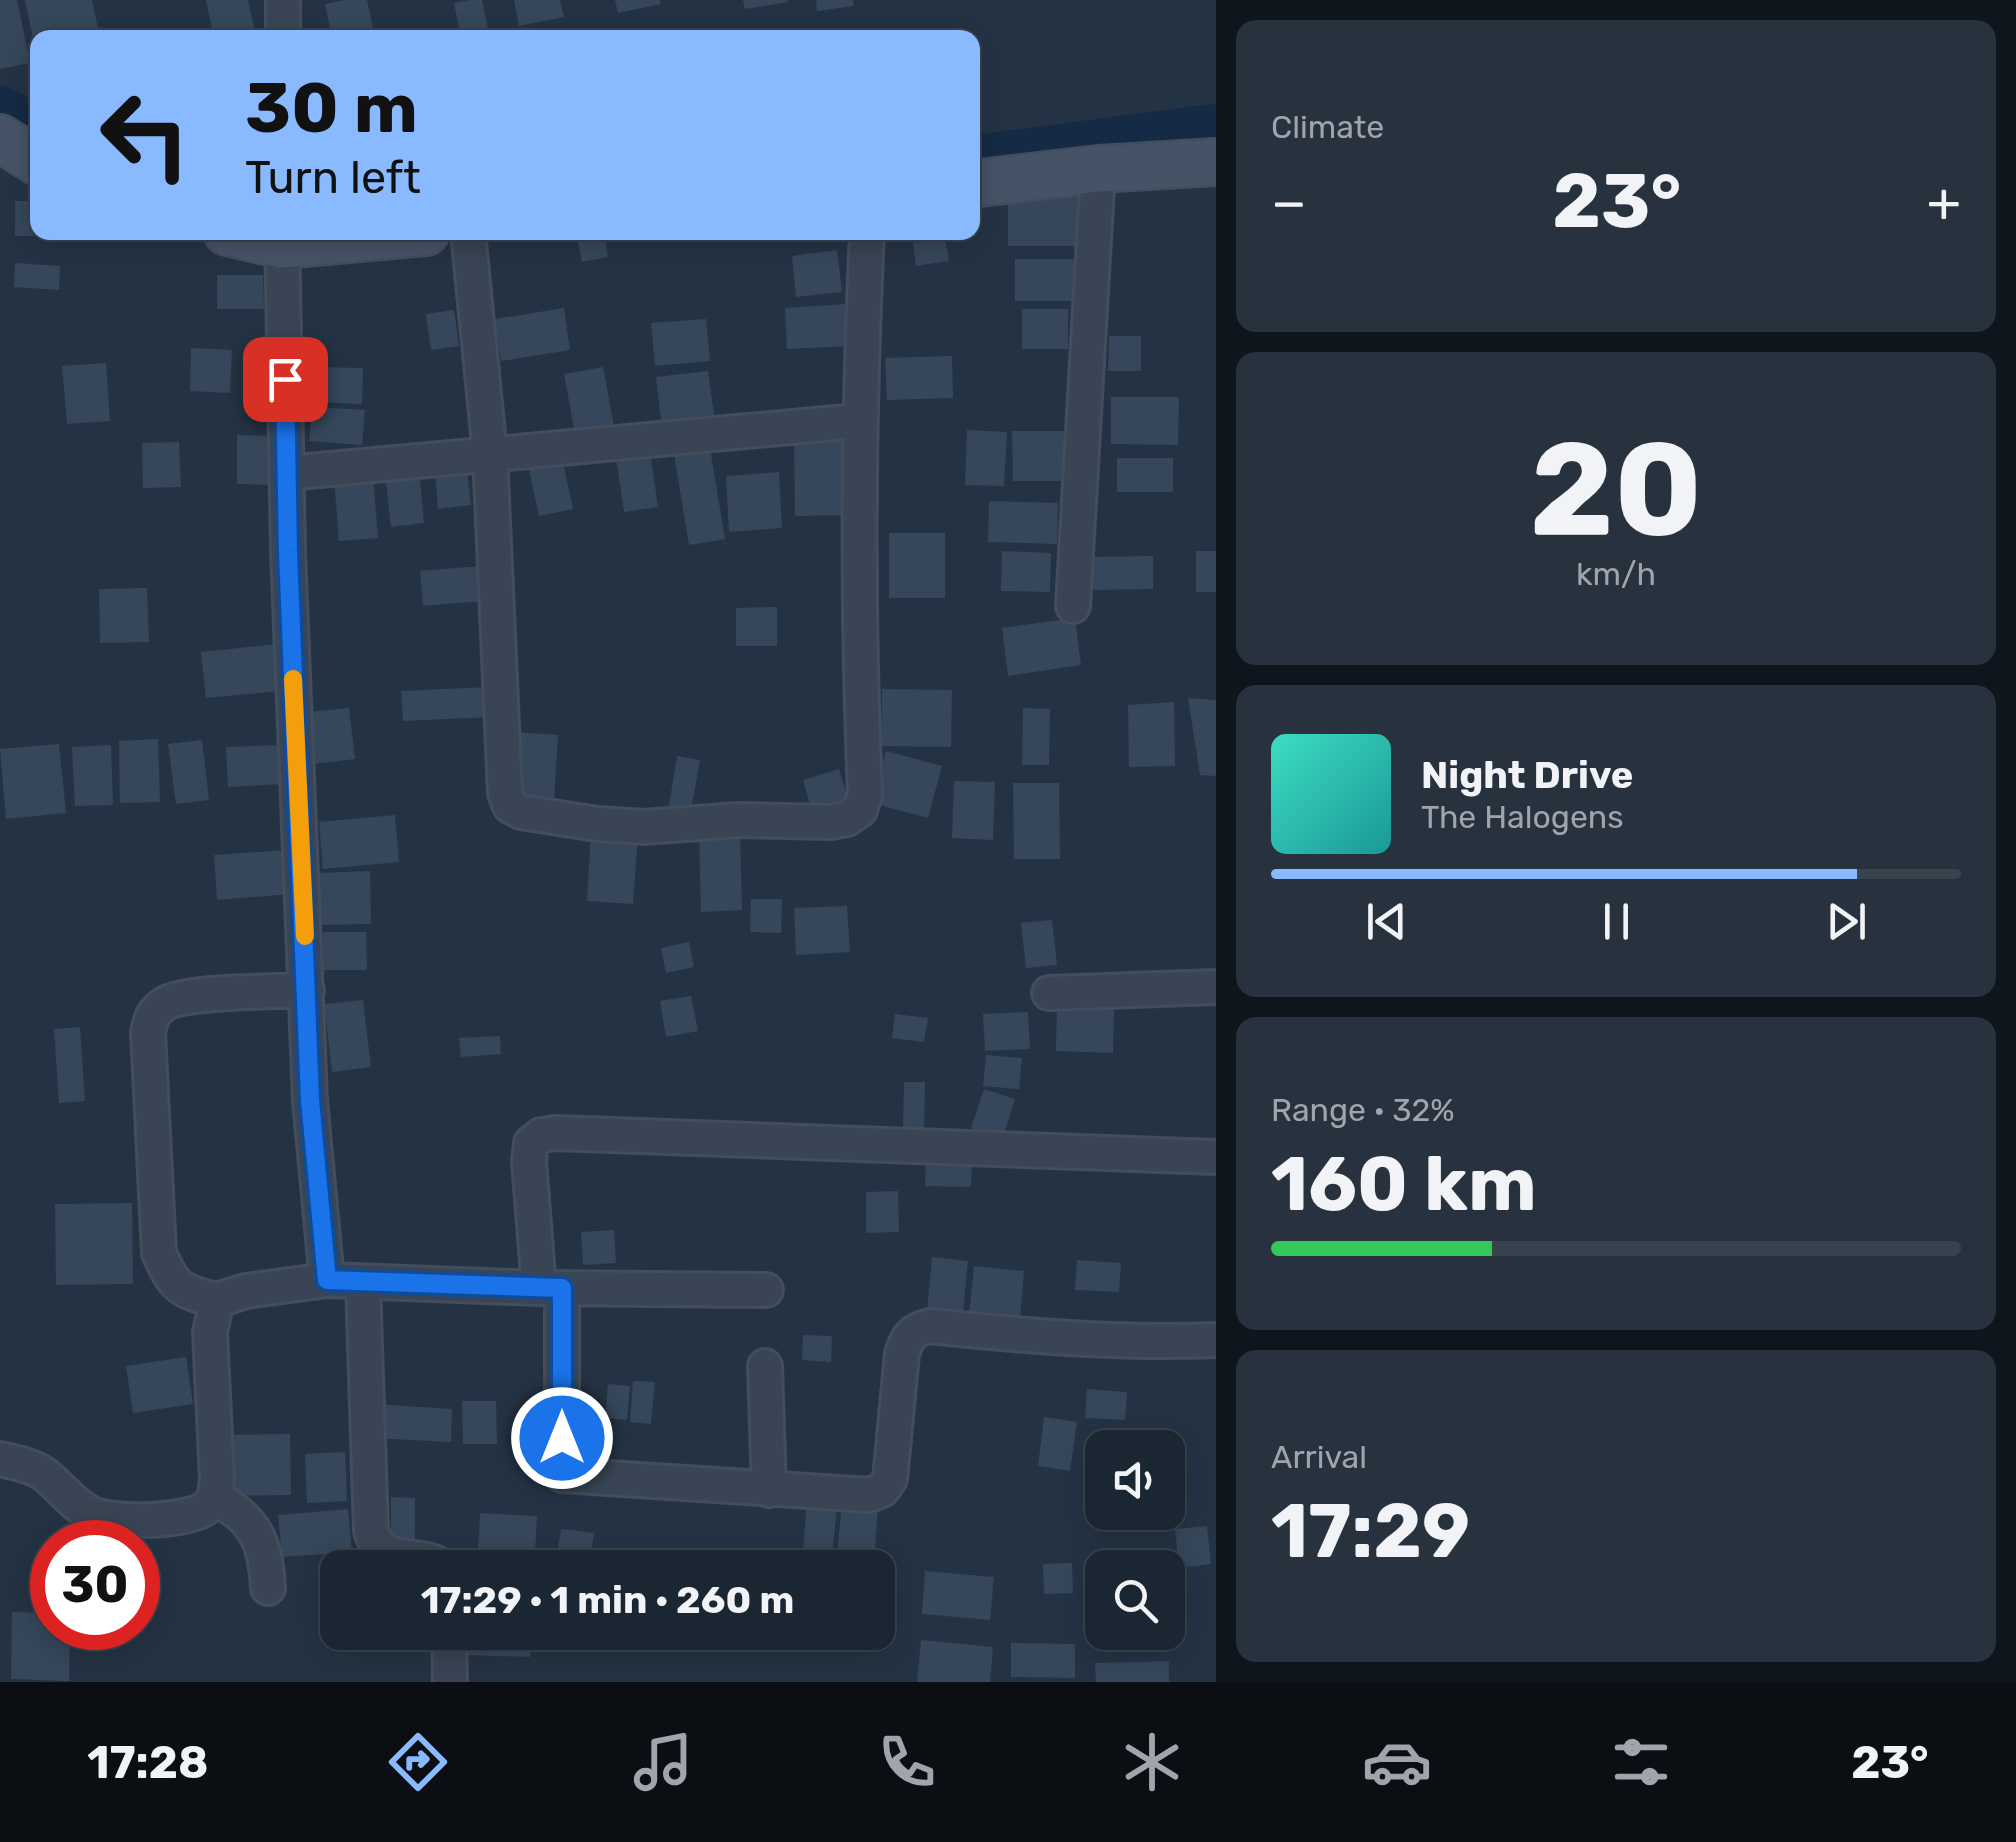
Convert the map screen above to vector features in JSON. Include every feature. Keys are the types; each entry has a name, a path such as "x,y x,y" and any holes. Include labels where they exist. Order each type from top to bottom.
{"street":[{"path":"283,0 283,30"},
{"path":"0,138 30,157"},
{"path":"980,183 1098,169 1216,162"},
{"path":"1073,606 1098,169"},
{"path":"282,240 286,473 310,1100 327,1280"},
{"path":"469,240 490,454 505,793 510,806 521,812 644,826 739,820 830,822 847,819 860,810 865,794 858,421 867,240"},
{"path":"286,473 858,421"},
{"path":"1049,993 1216,987"},
{"path":"307,990 189,997 166,1002 152,1015 148,1032 159,1253 170,1279 186,1293 217,1300 246,1291 327,1280 766,1290"},
{"path":"1216,1156 1040,1153 556,1132 541,1135 531,1144 529,1161 551,1288 562,1475 853,1495 882,1490 890,1479 902,1354 906,1340 916,1329 930,1326 1059,1339 1150,1343 1216,1340"},
{"path":"364,1283 371,1531 375,1544 382,1550"},
{"path":"0,1459 41,1472 94,1516 121,1521 190,1516 204,1510 214,1498 217,1479 210,1332 217,1300"},
{"path":"765,1366 769,1490"},
{"path":"214,1498 232,1507 254,1528 266,1560 268,1588"},
{"path":"449,1650 450,1682"}],"building":[{"path":"0,0 17,0 30,63 0,69"},
{"path":"25,0 92,0 98,30 31,30"},
{"path":"206,0 248,0 255,30 212,30"},
{"path":"367,0 373,30 330,30 325,4"},
{"path":"482,0 488,30 459,30 454,3"},
{"path":"514,0 560,0 564,17 519,26"},
{"path":"615,0 660,0 661,4 618,13"},
{"path":"743,0 788,0 788,2 745,9"},
{"path":"816,0 853,0 854,6 817,11"},
{"path":"1008,197 1085,197 1085,246 1008,246"},
{"path":"15,201 30,201 30,236 15,236"},
{"path":"578,240 605,240 608,257 582,262"},
{"path":"945,240 949,261 916,266 913,243"},
{"path":"837,250 842,292 796,297 792,256"},
{"path":"1015,259 1076,259 1076,301 1015,301"},
{"path":"15,263 60,266 59,290 14,287"},
{"path":"217,275 263,275 264,309 217,309"},
{"path":"847,304 850,346 787,349 785,308"},
{"path":"564,308 570,350 501,361 495,319"},
{"path":"1022,309 1068,309 1068,349 1022,349"},
{"path":"454,310 459,346 431,350 426,314"},
{"path":"706,319 710,361 655,366 651,323"},
{"path":"1109,336 1141,336 1141,371 1108,371"},
{"path":"191,348 232,350 230,393 190,391"},
{"path":"952,356 953,398 887,400 885,358"},
{"path":"106,363 110,421 67,424 62,366"},
{"path":"313,367 363,368 362,404 311,402"},
{"path":"603,367 614,426 575,434 564,374"},
{"path":"708,371 715,422 662,429 656,377"},
{"path":"1111,397 1179,397 1178,445 1111,444"},
{"path":"312,407 365,410 362,445 309,441"},
{"path":"967,430 1007,432 1004,486 965,485"},
{"path":"1012,431 1064,431 1064,481 1013,481"},
{"path":"794,433 852,433 852,515 795,516"},
{"path":"237,435 272,436 271,485 237,484"},
{"path":"179,442 181,487 143,488 142,443"},
{"path":"709,442 725,539 689,545 673,448"},
{"path":"649,446 658,507 624,512 615,451"},
{"path":"561,453 573,509 539,516 527,460"},
{"path":"1117,458 1173,458 1173,492 1117,492"},
{"path":"419,469 424,523 391,527 385,473"},
{"path":"467,470 471,505 438,509 435,473"},
{"path":"779,472 782,528 729,532 726,476"},
{"path":"373,476 378,538 339,541 334,478"},
{"path":"989,501 1058,503 1057,544 988,542"},
{"path":"889,533 945,533 945,598 889,598"},
{"path":"1002,551 1051,553 1050,592 1001,591"},
{"path":"1196,551 1216,551 1216,592 1196,592"},
{"path":"1153,556 1153,589 1093,590 1092,557"},
{"path":"480,566 483,601 423,606 420,571"},
{"path":"147,588 149,642 100,643 99,589"},
{"path":"777,607 777,646 736,646 736,608"},
{"path":"1075,618 1081,665 1008,676 1002,628"},
{"path":"277,644 281,691 206,698 201,652"},
{"path":"489,687 491,717 403,721 401,691"},
{"path":"882,689 952,690 951,747 881,746"},
{"path":"1188,698 1216,700 1216,776 1200,775"},
{"path":"1174,702 1175,766 1129,767 1128,705"},
{"path":"349,708 355,759 312,764 307,712"},
{"path":"1023,708 1050,709 1049,765 1022,765"},
{"path":"515,732 558,735 554,800 512,797"},
{"path":"158,739 160,802 120,803 119,741"},
{"path":"202,740 209,800 176,804 168,744"},
{"path":"59,744 66,813 6,819 0,749"},
{"path":"111,745 113,805 75,806 72,747"},
{"path":"283,745 284,784 228,787 226,747"},
{"path":"886,751 942,766 928,818 872,803"},
{"path":"677,756 700,760 691,810 669,806"},
{"path":"839,769 850,806 813,816 803,780"},
{"path":"954,781 995,782 993,840 952,838"},
{"path":"1013,783 1059,783 1060,859 1014,859"},
{"path":"395,815 399,862 323,869 319,822"},
{"path":"591,832 638,835 633,904 587,901"},
{"path":"740,834 742,910 701,912 699,836"},
{"path":"287,850 290,894 217,900 214,855"},
{"path":"370,871 371,924 318,925 317,873"},
{"path":"751,899 782,899 781,933 750,932"},
{"path":"847,906 850,952 796,955 794,908"},
{"path":"1052,920 1057,965 1026,968 1021,923"},
{"path":"323,932 366,932 367,970 323,970"},
{"path":"689,942 694,967 666,973 661,948"},
{"path":"691,996 698,1031 666,1037 660,1001"},
{"path":"363,1000 371,1067 332,1072 324,1004"},
{"path":"1057,1003 1114,1004 1113,1053 1056,1051"},
{"path":"1028,1012 1030,1049 985,1051 983,1014"},
{"path":"895,1014 928,1018 924,1042 892,1038"},
{"path":"80,1027 85,1101 59,1103 54,1029"},
{"path":"500,1036 501,1054 461,1057 459,1038"},
{"path":"986,1055 1022,1058 1019,1089 983,1086"},
{"path":"904,1082 925,1082 924,1129 903,1129"},
{"path":"984,1089 1015,1099 1003,1138 971,1128"},
{"path":"926,1159 972,1161 971,1187 925,1186"},
{"path":"898,1191 899,1232 866,1233 866,1192"},
{"path":"132,1203 133,1284 56,1285 55,1204"},
{"path":"614,1230 616,1263 583,1265 581,1232"},
{"path":"932,1257 968,1261 963,1313 927,1311"},
{"path":"1077,1260 1121,1263 1119,1292 1075,1290"},
{"path":"974,1266 1024,1271 1020,1320 969,1316"},
{"path":"803,1335 832,1336 831,1362 802,1360"},
{"path":"186,1357 193,1404 133,1413 126,1366"},
{"path":"633,1381 655,1382 651,1424 630,1422"},
{"path":"608,1384 630,1386 627,1420 605,1418"},
{"path":"1087,1389 1127,1392 1125,1420 1085,1418"},
{"path":"462,1401 496,1401 497,1444 463,1444"},
{"path":"374,1404 452,1409 451,1442 372,1438"},
{"path":"1044,1417 1077,1422 1070,1471 1038,1466"},
{"path":"290,1434 291,1495 228,1496 227,1435"},
{"path":"345,1452 347,1501 307,1503 305,1454"},
{"path":"391,1497 415,1498 415,1545 391,1546"},
{"path":"842,1501 878,1504 875,1550 838,1550"},
{"path":"807,1502 837,1506 833,1550 803,1550"},
{"path":"348,1509 352,1550 320,1550 320,1554 282,1557 278,1515"},
{"path":"480,1513 537,1516 535,1550 478,1550"},
{"path":"1207,1526 1211,1564 1185,1567 1185,1550 1177,1550 1175,1530"},
{"path":"561,1529 594,1533 591,1550 558,1550"},
{"path":"1072,1563 1073,1593 1044,1594 1043,1564"},
{"path":"925,1571 994,1577 990,1620 922,1614"},
{"path":"12,1612 30,1612 30,1650 70,1650 69,1681 11,1679"},
{"path":"921,1640 993,1647 990,1682 917,1682"},
{"path":"1011,1643 1075,1644 1075,1678 1011,1677"},
{"path":"461,1650 530,1650 530,1657 461,1655"},
{"path":"1169,1661 1169,1682 1096,1682 1095,1663"}],"waterway":[{"path":"0,103 30,117"},
{"path":"980,152 1216,121"}],"slow traffic":[{"path":"293,679 305,936"}],"route":[{"path":"285,379 310,1100 327,1280 562,1288 562,1438"}]}
